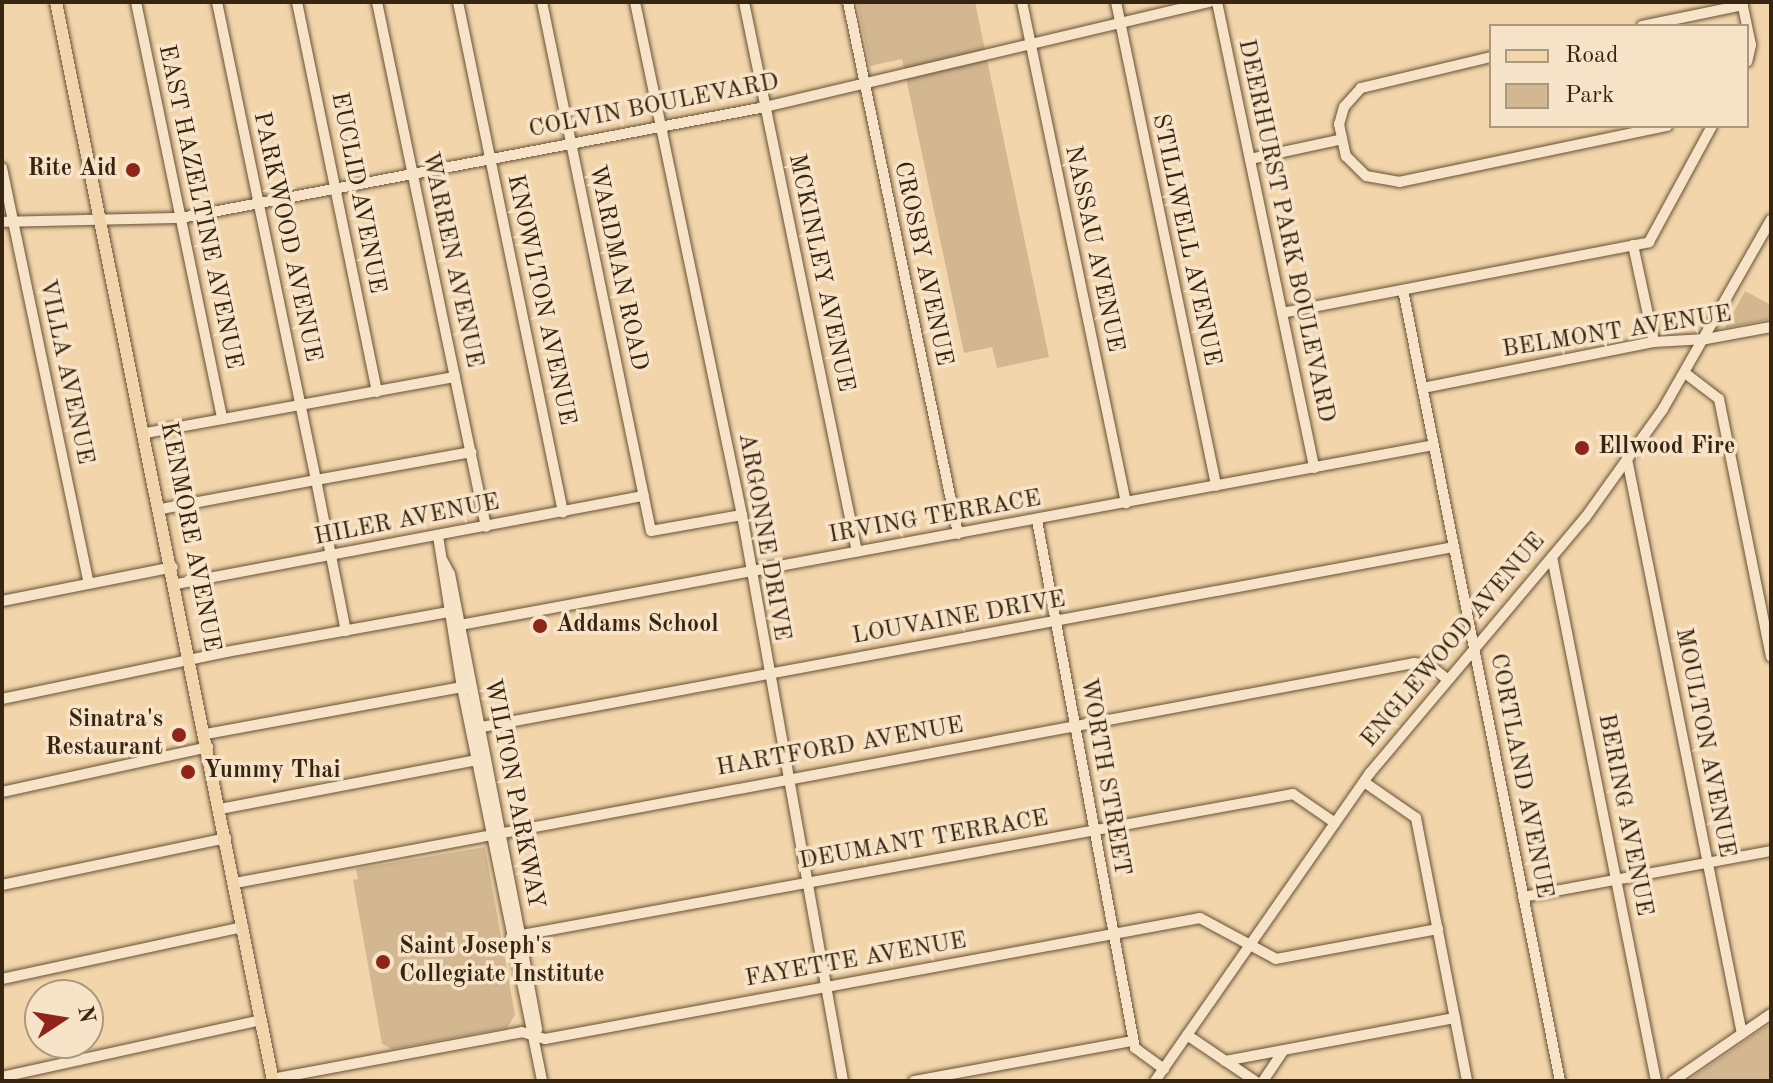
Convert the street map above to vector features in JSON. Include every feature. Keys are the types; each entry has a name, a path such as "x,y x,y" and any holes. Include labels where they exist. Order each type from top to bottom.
{"main road":[{"name":"KENMORE AVENUE","path":"56,2 177,584 273,1080"}],"street":[{"name":"EAST HAZELTINE AVENUE","path":"136,2 222,419"},
{"name":"PARKWOOD AVENUE","path":"217,2 346,631"},
{"name":"EUCLID AVENUE","path":"297,2 377,392"},
{"name":"WARREN AVENUE","path":"377,2 486,527"},
{"name":"KNOWLTON AVENUE","path":"458,2 563,512"},
{"name":"WARDMAN ROAD","path":"542,2 651,531 742,515"},
{"name":"ARGONNE DRIVE","path":"635,2 742,515 767,674 843,1081"},
{"name":"MCKINLEY AVENUE","path":"744,2 857,552"},
{"name":"CROSBY AVENUE","path":"848,2 958,534"},
{"name":"NASSAU AVENUE","path":"1022,2 1126,503"},
{"name":"STILLWELL AVENUE","path":"1116,2 1216,486"},
{"name":"COLVIN BOULEVARD","path":"7,221 181,218 661,129 765,107 1119,20 1210,2"},
{"name":"DEERHURST PARK BOULEVARD","path":"1217,2 1314,468"},
{"path":"1651,24 1742,4 1746,24"},
{"path":"1489,57 1361,88 1344,107 1339,140 1358,171 1390,182 1657,128"},
{"path":"1282,313 1649,242 1711,128"},
{"path":"1250,159 1339,140"},
{"name":"VILLA AVENUE","path":"2,168 7,221 89,583"},
{"name":"ENGLEWOOD AVENUE","path":"1155,1081 1364,782 1552,557 1627,459 1706,339 1771,220"},
{"path":"1633,245 1654,342"},
{"name":"CORTLAND AVENUE","path":"1403,290 1560,1081"},
{"name":"BELMONT AVENUE","path":"1423,388 1654,342 1706,339 1771,327"},
{"path":"1685,373 1719,399 1771,657"},
{"path":"146,433 455,377"},
{"name":"IRVING TERRACE","path":"460,625 1434,445"},
{"path":"161,509 471,452"},
{"name":"MOULTON AVENUE","path":"1627,459 1742,1034"},
{"name":"HILER AVENUE","path":"177,584 644,496"},
{"name":"WORTH STREET","path":"1037,520 1133,1041"},
{"name":"WILTON PARKWAY","path":"438,536 448,612 467,686 542,1081"},
{"name":"LOUVAINE DRIVE","path":"475,728 1454,547"},
{"name":"BERING AVENUE","path":"1552,557 1656,1081"},
{"name":"WILTON PARKWAY","path":"443,561 450,574 460,625 467,686"},
{"path":"2,601 173,567"},
{"path":"2,699 191,659 448,612 460,625"},
{"name":"HARTFORD AVENUE","path":"235,883 1419,662 1448,680"},
{"path":"2,792 207,741 467,686"},
{"path":"220,809 481,759"},
{"path":"1364,782 1416,818 1467,1081"},
{"name":"DEUMANT TERRACE","path":"516,936 1293,794 1335,823"},
{"path":"2,885 226,838"},
{"path":"1523,897 1771,851"},
{"name":"FAYETTE AVENUE","path":"273,1080 522,1032 545,1039 1207,919 1276,959 1438,929"},
{"path":"2,979 243,927"},
{"path":"1673,1081 1771,1014"},
{"path":"1225,1061 1455,1018"},
{"path":"2,1077 261,1020"},
{"path":"1187,1035 1255,1081"},
{"path":"914,1081 1133,1041 1135,1048 1164,1069"},
{"path":"1263,1081 1284,1050"}],"green space":[{"path":"857,2 975,2 1049,357 997,368 992,347 964,353 902,59 870,66"},
{"path":"1745,291 1771,305 1771,319 1725,328"},
{"path":"485,847 515,1015 507,1028 392,1049 382,1044 353,880 358,879 356,869"},
{"path":"1771,1023 1771,1077 1764,1081 1687,1081"}],"place":[{"name":"Rite Aid","path":"133,170"},
{"name":"Ellwood Fire","path":"1582,448"},
{"name":"Addams School","path":"540,626"},
{"name":"Sinatra's Restaurant","path":"179,735"},
{"name":"Yummy Thai","path":"188,772"},
{"name":"Saint Joseph's Collegiate Institute","path":"383,962"}]}
